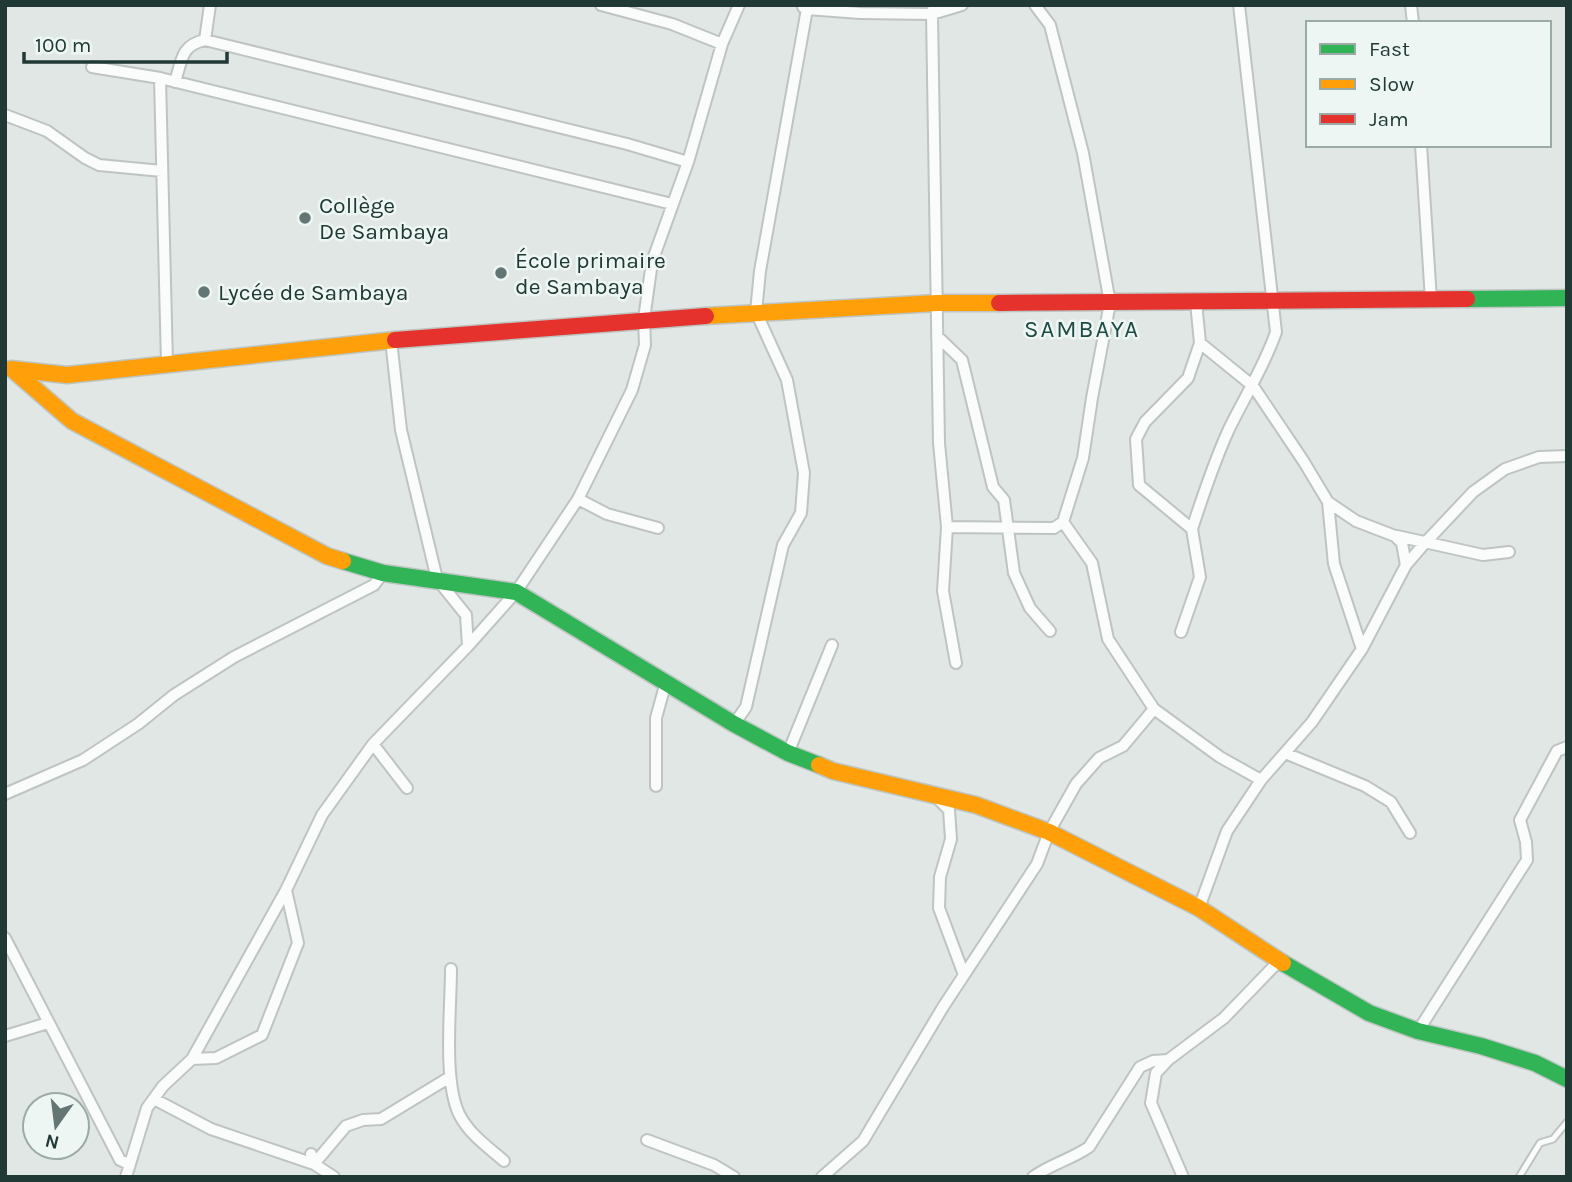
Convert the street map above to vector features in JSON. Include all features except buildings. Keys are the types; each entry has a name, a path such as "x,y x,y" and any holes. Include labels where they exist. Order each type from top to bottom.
{"street":[{"path":"205,40 210,5"},
{"path":"601,5 673,24 722,44"},
{"path":"126,1177 147,1108 163,1086 192,1059 286,890 322,815 373,744 516,592 578,499 632,390 645,345 644,319 652,262 688,162 722,44 739,5"},
{"path":"734,724 746,707 783,545 800,513 804,473 787,380 756,312 760,271 804,7 860,13 933,10 962,5"},
{"path":"947,527 1054,528 1063,522 1083,458 1111,303 1083,153 1049,25 1035,5"},
{"path":"1181,632 1200,577 1192,529 1209,473 1267,358 1276,332 1239,5"},
{"path":"933,10 939,443 947,527 943,591 956,663"},
{"path":"175,82 186,49 192,43 205,40 627,144 688,162"},
{"path":"92,67 160,78 672,204"},
{"path":"160,78 167,364"},
{"path":"5,115 47,131 85,159 99,165 162,171"},
{"path":"1421,147 1431,299"},
{"path":"9,369 67,374 391,340 644,319 937,303 1567,298"},
{"path":"1192,529 1139,485 1136,439 1144,422 1188,378 1200,343 1196,302"},
{"path":"937,336 962,360 993,486 1004,500 1014,573 1030,608 1049,631"},
{"path":"391,340 401,429 437,579 466,615 468,646"},
{"path":"1200,343 1252,386 1328,502 1356,521 1424,544 1482,555 1509,552"},
{"path":"9,369 72,421 327,556 383,573 516,592 734,724 788,753 834,771 976,805 1049,832 1199,908 1279,961 1369,1013 1418,1031 1482,1046 1535,1063 1567,1079"},
{"path":"1199,908 1227,831 1261,780 1312,722 1362,649 1406,565 1473,492 1506,469 1539,457 1567,456"},
{"path":"578,499 607,514 658,528"},
{"path":"1328,502 1334,564 1362,649"},
{"path":"1063,522 1093,563 1108,639 1154,709 1220,757 1261,780"},
{"path":"1395,536 1402,543 1406,565"},
{"path":"5,793 83,760 138,724 174,695 234,657 373,585 383,573"},
{"path":"788,753 832,645"},
{"path":"656,786 656,718 666,682"},
{"path":"822,1177 863,1141 964,975 1037,864 1049,832 1076,784 1099,758 1123,746 1154,709"},
{"path":"373,744 407,788"},
{"path":"1418,1031 1527,860 1526,842 1520,820 1557,751 1567,747"},
{"path":"1284,753 1365,786 1391,803 1410,833"},
{"path":"935,796 949,810 951,839 940,877 939,908 964,975"},
{"path":"192,1059 216,1058 262,1035 298,943 286,890"},
{"path":"5,938 120,1160 129,1164"},
{"path":"1182,1177 1151,1103 1156,1073 1168,1060 1224,1018 1279,961"},
{"path":"451,968 450,1077 458,1113 471,1132 505,1161"},
{"path":"5,1036 48,1023"},
{"path":"1034,1177 1048,1167 1090,1147 1140,1067 1153,1060 1168,1060"},
{"path":"312,1159 346,1126 363,1120 381,1119 450,1077"},
{"path":"154,1099 211,1129 312,1159 334,1177"},
{"path":"648,1140 714,1165 734,1177"}],"lane":[{"path":"1519,1177 1540,1143 1553,1139 1567,1122"}],"traffic: fast":[{"path":"1467,299 1567,298"},
{"path":"343,561 383,573 516,592 734,724 788,753 819,765"},
{"path":"1283,963 1369,1013 1418,1031 1481,1046 1535,1063 1567,1079"}],"traffic: slow":[{"path":"706,316 937,303 999,303"},
{"path":"11,369 67,375 395,340"},
{"path":"12,369 72,421 327,556 343,561"},
{"path":"819,765 833,771 976,805 1049,832 1199,908 1283,963"}],"traffic: jam":[{"path":"999,303 1467,299"},
{"path":"395,340 706,316"}],"place":[{"name":"Collège De Sambaya","path":"305,218"},
{"name":"École primaire de Sambaya","path":"501,273"},
{"name":"Lycée de Sambaya","path":"204,292"}],"district":[{"name":"SAMBAYA","path":"1082,329"}]}
